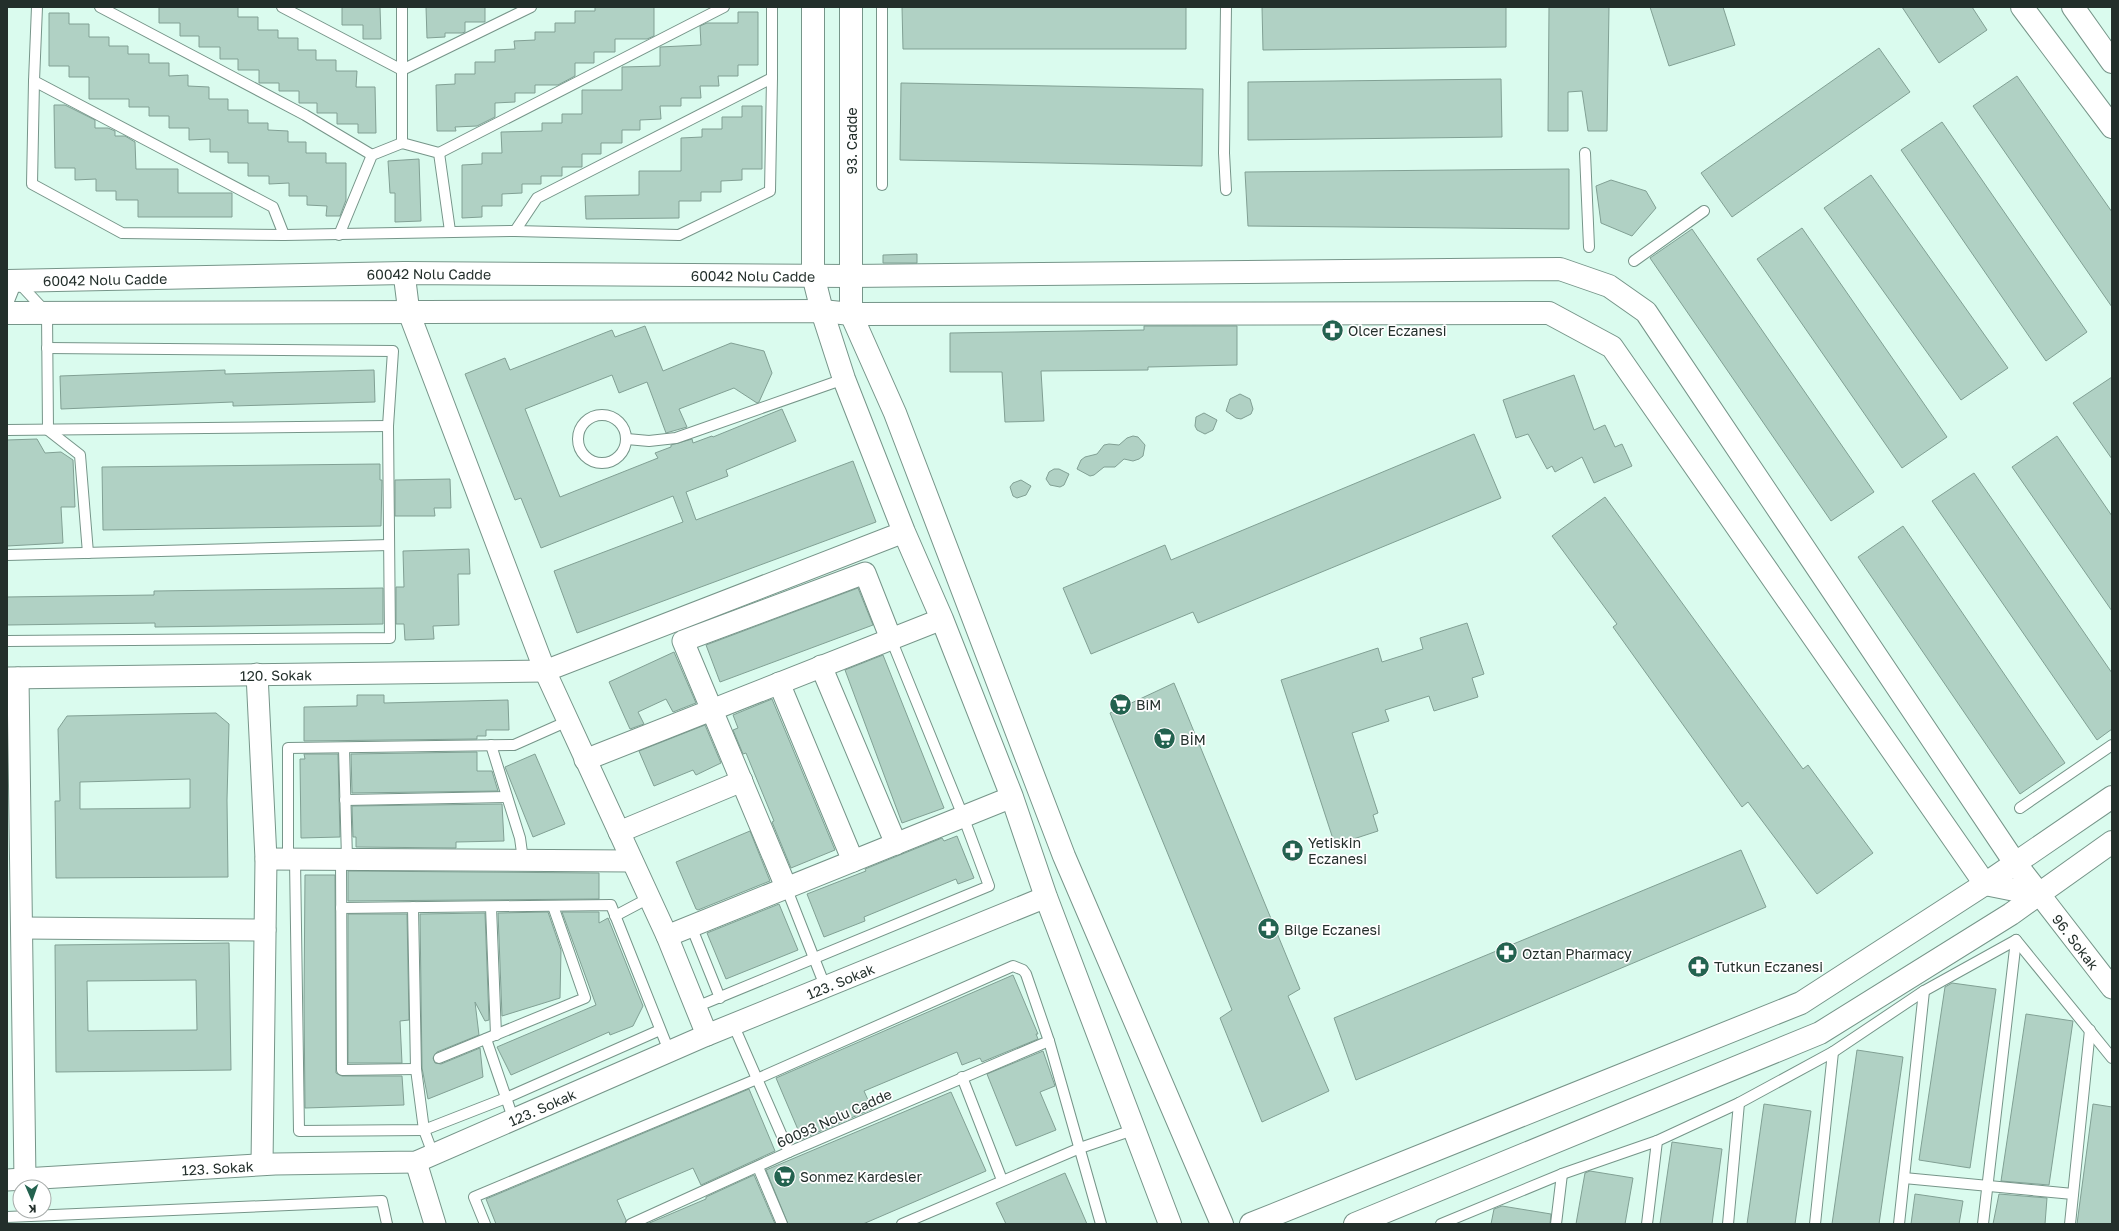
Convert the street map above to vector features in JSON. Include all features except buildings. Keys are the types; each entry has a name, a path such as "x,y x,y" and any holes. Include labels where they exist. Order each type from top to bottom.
{"street":[{"path":"813,7 813,275 822,312 844,379 904,532 942,619 1012,797 1046,897 1170,1224"},
{"name":"93. Cadde","path":"851,7 851,314"},
{"path":"2073,7 2112,62"},
{"path":"2028,9 2112,127"},
{"name":"60042 Nolu Cadde","path":"12,281 404,273 851,276 1560,269 1609,286 1646,312 2015,863 2040,894"},
{"path":"404,273 409,313 545,671 667,936 707,1035"},
{"path":"7,314 822,312 851,314 1549,313 1612,347 1985,884 2040,894"},
{"path":"851,314 895,413 1064,856 1222,1224"},
{"path":"545,671 904,532"},
{"path":"786,887 683,641 864,573 891,639"},
{"path":"585,760 942,619"},
{"path":"821,666 896,844"},
{"name":"120. Sokak","path":"13,678 545,671"},
{"path":"257,674 266,859 262,1164"},
{"path":"13,678 23,928 16,1179"},
{"path":"779,683 853,861"},
{"path":"618,832 742,781"},
{"path":"667,936 1012,797"},
{"path":"1250,1224 1801,1003 1985,884 2112,797"},
{"path":"1355,1224 1820,1033 2040,894 2112,842"},
{"path":"266,859 632,861"},
{"name":"96. Sokak","path":"2040,894 2112,988"},
{"name":"123. Sokak","path":"31,1179 262,1164 424,1158 513,1118 733,1024 1046,897"},
{"path":"23,928 265,930"},
{"path":"424,1158 435,1224"}],"lane":[{"path":"37,7 32,184 122,233 284,235 339,235 450,231 679,235 770,191 772,7"},
{"path":"100,7 305,115 372,155"},
{"path":"282,7 402,70"},
{"path":"402,7 402,143"},
{"path":"402,70 531,7"},
{"path":"339,235 372,155 402,143 439,153 724,7"},
{"path":"882,7 882,185"},
{"path":"1226,7 1224,153 1226,190"},
{"path":"515,231 537,198 772,78"},
{"path":"34,82 273,207 284,235"},
{"path":"439,153 450,231"},
{"path":"1584,153 1589,247"},
{"path":"1634,261 1704,212"},
{"path":"7,306 12,281"},
{"path":"12,281 47,314 48,430"},
{"path":"7,641 390,638 388,426 393,351 48,348"},
{"path":"627,439 649,441 676,438 844,379"},
{"path":"604,415 611,417 622,425 627,439 623,452 619,457 614,461 602,464 588,460 579,449 578,435 584,422 590,418 604,415"},
{"path":"7,430 388,426"},
{"path":"48,430 80,455 88,554"},
{"path":"7,555 389,545"},
{"path":"696,1007 815,960 989,886 963,816 891,639"},
{"path":"568,721 514,745 288,748 298,1132 424,1130 506,1098 660,1030"},
{"path":"491,745 520,838 523,860"},
{"path":"2020,808 2112,745"},
{"path":"344,748 344,859 341,908 342,1070 416,1069"},
{"path":"345,800 507,797"},
{"path":"786,887 825,986"},
{"path":"615,916 649,898"},
{"path":"341,908 611,905 669,1051"},
{"path":"439,1058 585,998 553,906"},
{"path":"413,907 416,1069 424,1130 424,1158"},
{"path":"490,907 491,1037 506,1098 513,1118"},
{"path":"691,926 720,998"},
{"path":"1440,1224 1464,1219 1562,1174 1657,1141 1739,1104 1833,1052 1924,991 2016,940"},
{"path":"2016,940 2112,1058"},
{"path":"1983,1224 2016,940"},
{"path":"485,1224 474,1197 757,1079 1013,966 1023,970 1026,974 1049,1041 1101,1224"},
{"path":"1899,1224 1924,991"},
{"path":"733,1024 789,1152"},
{"path":"2070,1224 2090,1030"},
{"name":"60093 Nolu Cadde","path":"631,1224 789,1152 1049,1041"},
{"path":"1815,1224 1833,1052"},
{"path":"962,1077 1002,1180"},
{"path":"1728,1224 1739,1104"},
{"path":"902,1224 1080,1148 1134,1130"},
{"path":"1647,1224 1657,1141"},
{"path":"758,1167 782,1224"},
{"path":"1556,1224 1562,1174"},
{"path":"1904,1178 2073,1194"},
{"path":"13,1220 382,1201 387,1224"}],"place":[{"name":"Olcer Eczanesi","path":"1333,330"},
{"name":"BiM","path":"1120,704"},
{"name":"BİM","path":"1165,739"},
{"name":"Yetiskin Eczanesi","path":"1293,850"},
{"name":"Bilge Eczanesi","path":"1268,929"},
{"name":"Oztan Pharmacy","path":"1506,953"},
{"name":"Tutkun Eczanesi","path":"1698,966"},
{"name":"Sonmez Kardesler","path":"785,1176"}]}
